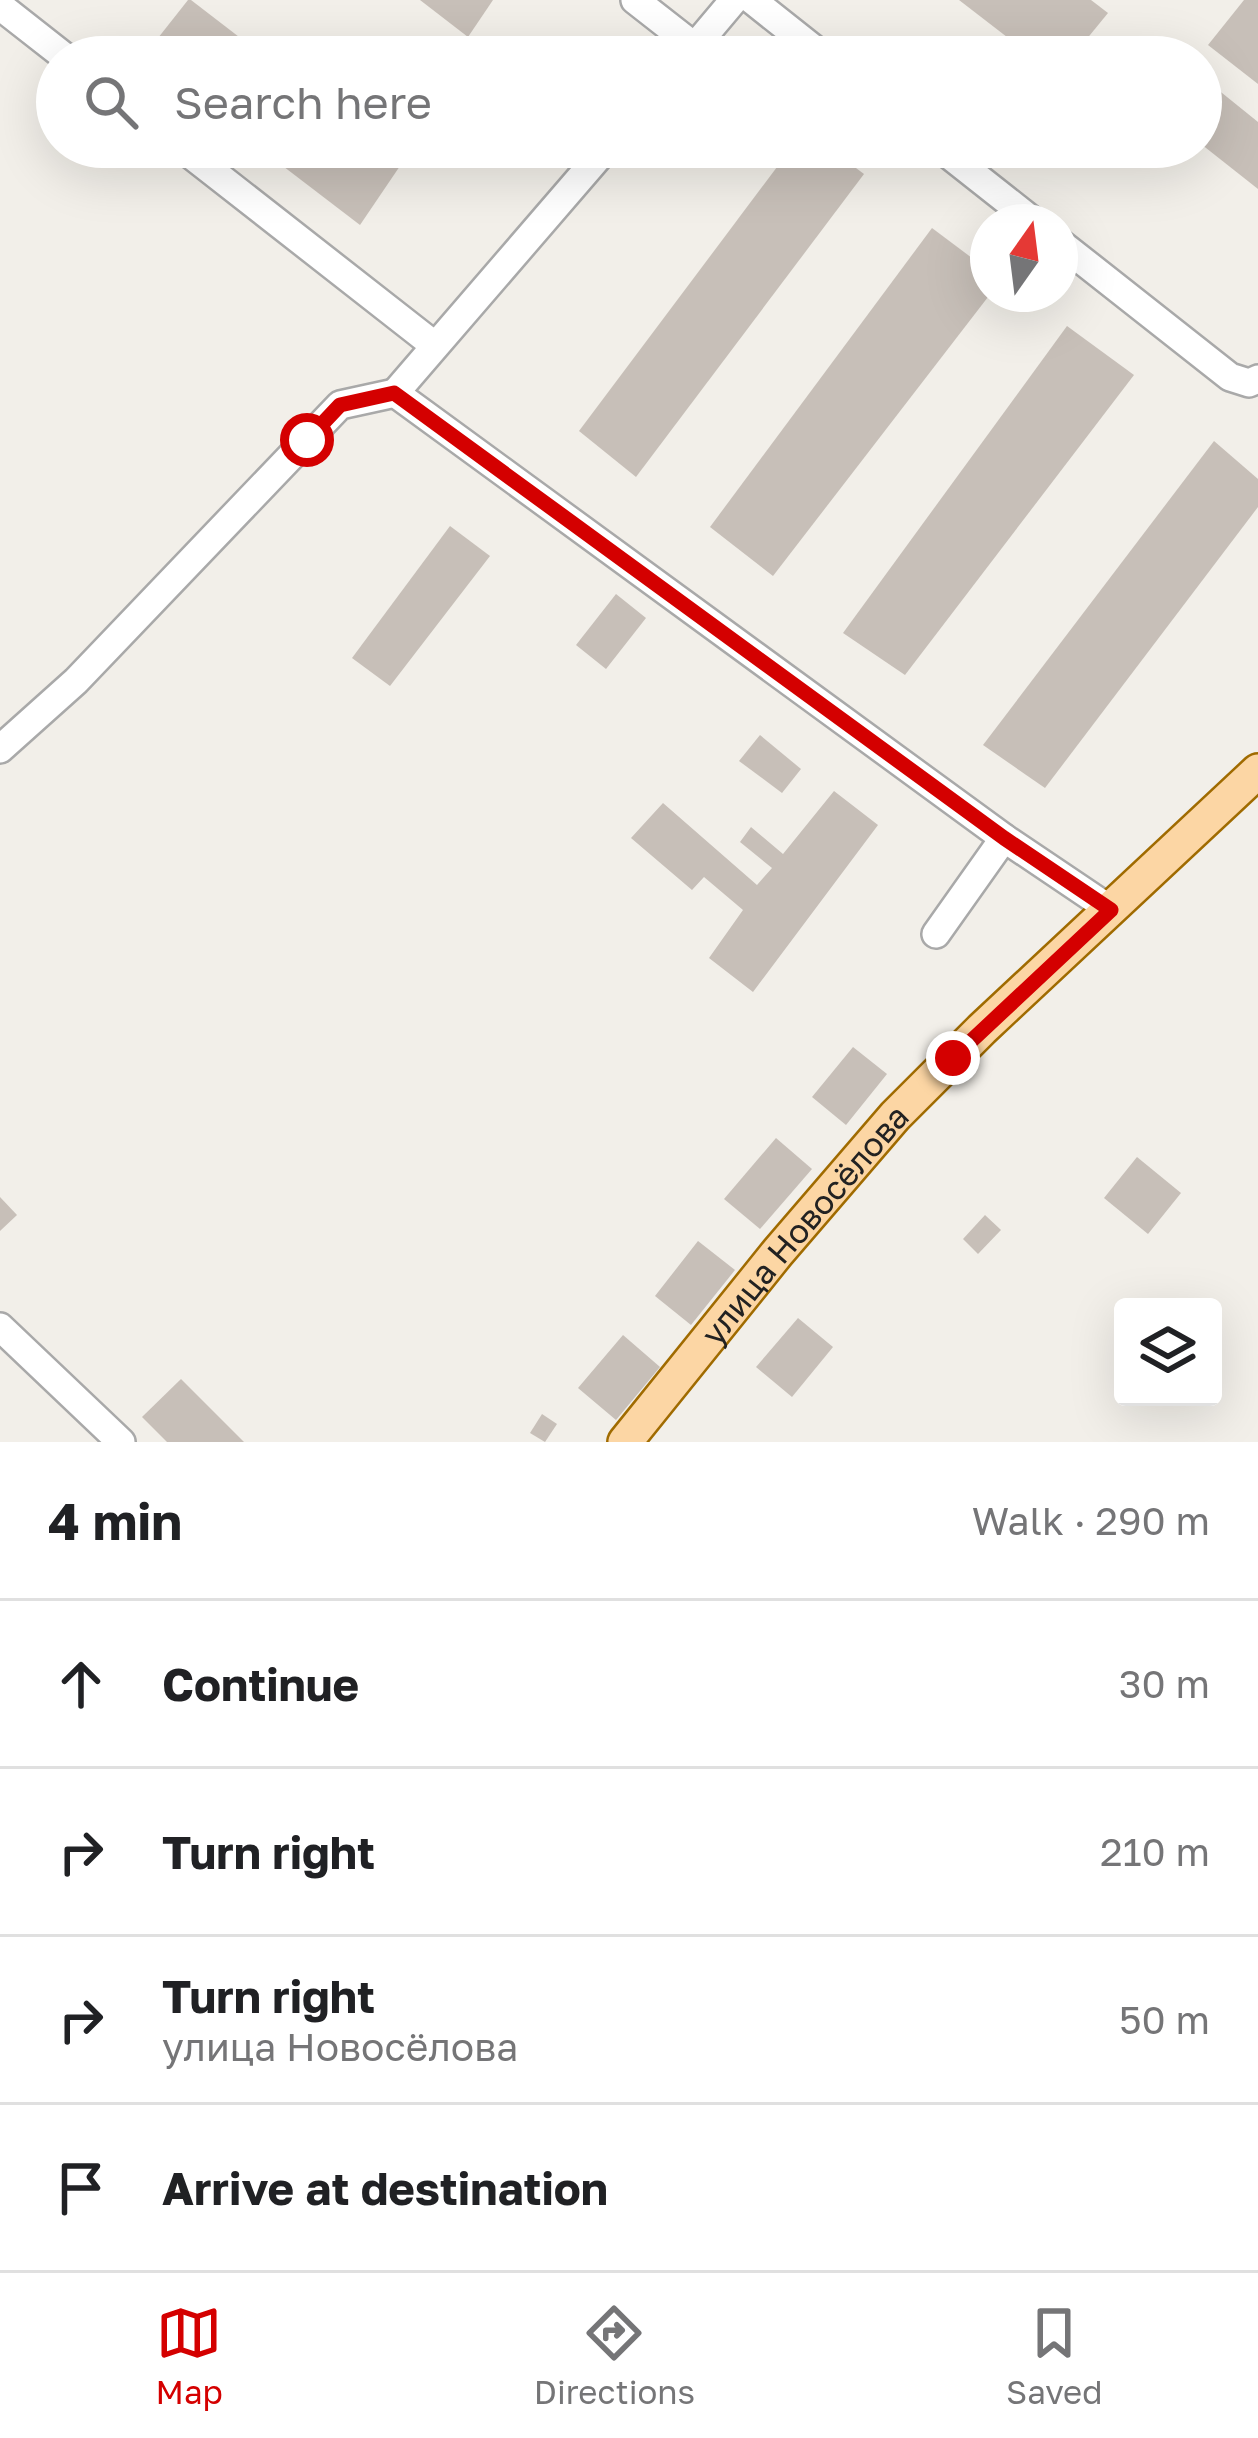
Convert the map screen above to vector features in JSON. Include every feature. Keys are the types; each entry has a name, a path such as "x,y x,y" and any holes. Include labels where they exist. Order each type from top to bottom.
{"main road":[{"name":"улица Новосёлова","path":"625,1442 895,1116 1258,771"}],"lane":[{"path":"635,0 673,36"},
{"path":"704,36 734,0"},
{"path":"752,0 797,36"},
{"path":"0,6 38,36"},
{"path":"208,168 434,345"},
{"path":"0,749 76,680 340,405 394,393 589,168"},
{"path":"966,168 1011,204"},
{"path":"1078,257 1230,377 1249,383 1258,379"},
{"path":"394,393 1004,838 1111,910"},
{"path":"936,934 1004,838"},
{"path":"0,1327 121,1442"}],"building":[{"path":"191,0 238,36 160,36"},
{"path":"420,0 493,0 467,36"},
{"path":"959,0 1091,0 1108,13 1089,36 1006,36"},
{"path":"1244,0 1258,0 1258,84 1222,56 1222,36 1215,36"},
{"path":"1222,93 1258,122 1258,189 1222,161"},
{"path":"285,168 399,168 360,225"},
{"path":"776,168 856,168 864,174 636,477 579,431"},
{"path":"932,228 970,256 970,312 976,312 773,576 710,527"},
{"path":"1067,326 1134,375 905,675 843,633"},
{"path":"1214,441 1258,479 1258,507 1045,788 983,745"},
{"path":"450,526 490,556 390,686 352,658"},
{"path":"616,594 646,618 606,669 576,645"},
{"path":"760,735 801,769 782,793 739,761"},
{"path":"834,791 878,825 753,992 709,958 743,910 704,877 692,890 631,838 663,803 757,885 772,868 740,842 751,827 783,854"},
{"path":"853,1047 887,1074 846,1125 812,1097"},
{"path":"776,1138 812,1169 760,1229 724,1199"},
{"path":"1137,1157 1181,1193 1148,1234 1104,1198"},
{"path":"0,1197 17,1215 0,1231"},
{"path":"985,1215 1001,1230 978,1254 963,1239"},
{"path":"698,1241 735,1270 691,1325 655,1296"},
{"path":"798,1318 833,1347 792,1397 756,1367"},
{"path":"623,1335 660,1367 616,1420 578,1388"},
{"path":"181,1379 244,1442 167,1442 142,1417"},
{"path":"542,1414 557,1424 545,1442 530,1433"}],"route":[{"path":"307,440 340,405 394,393 1004,838 1111,910 953,1058"}]}
